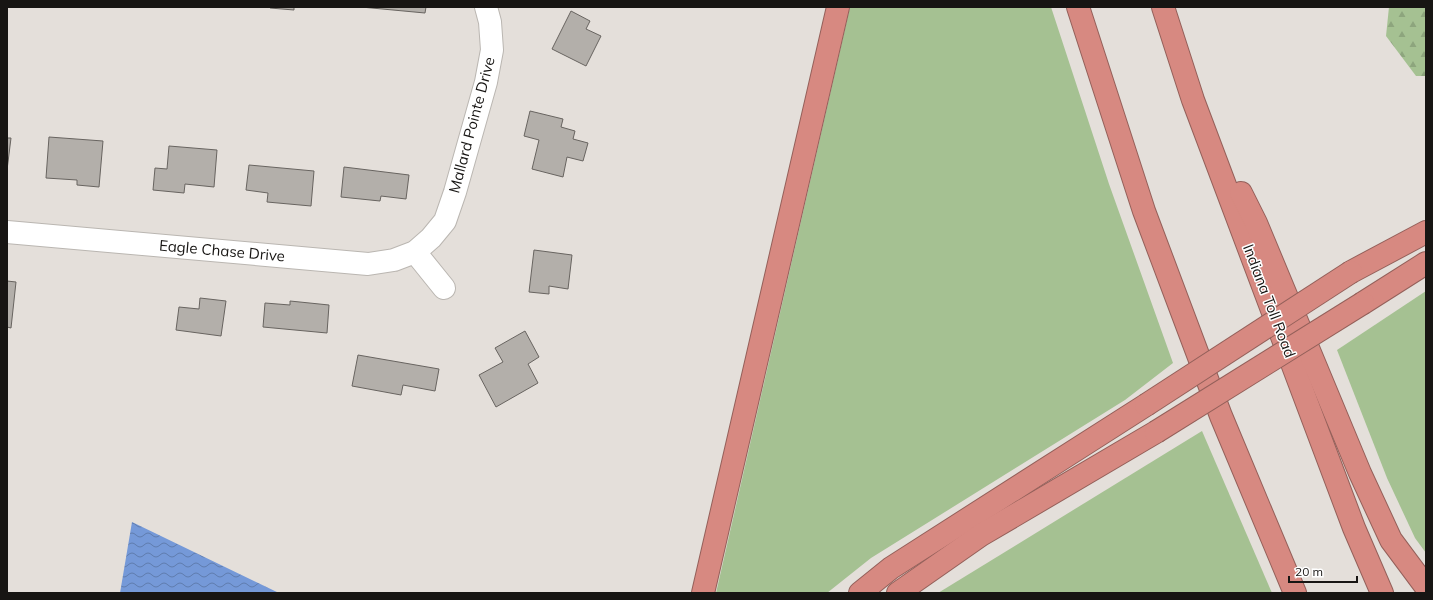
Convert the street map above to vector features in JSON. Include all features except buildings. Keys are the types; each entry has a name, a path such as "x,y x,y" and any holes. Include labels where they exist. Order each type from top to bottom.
{"highway":[{"path":"703,593 838,7"},
{"path":"1078,7 1144,212 1221,416 1295,593"},
{"name":"Indiana Toll Road","path":"1163,7 1193,100 1354,528 1382,593"},
{"path":"1193,100 1256,223 1360,473 1391,540 1426,587"},
{"path":"860,593 891,568 1351,272 1426,232"},
{"path":"898,593 981,535 1156,432 1426,264"}],"street":[{"name":"Mallard Pointe Drive","path":"423,245 444,221 455,192 486,82 492,50 490,22 486,7"},
{"name":"Eagle Chase Drive","path":"7,232 368,264 394,260 423,245"},
{"path":"423,245 444,288"}],"green space":[{"path":"850,7 1051,7 1109,184 1173,363 1125,400 871,558 827,593 716,593"},
{"path":"1389,7 1426,7 1426,76 1416,76 1386,36"},
{"path":"1426,291 1426,553 1415,538 1387,478 1337,350"},
{"path":"1202,431 1272,593 938,593"}],"water":[{"path":"132,522 279,593 120,593"}]}
